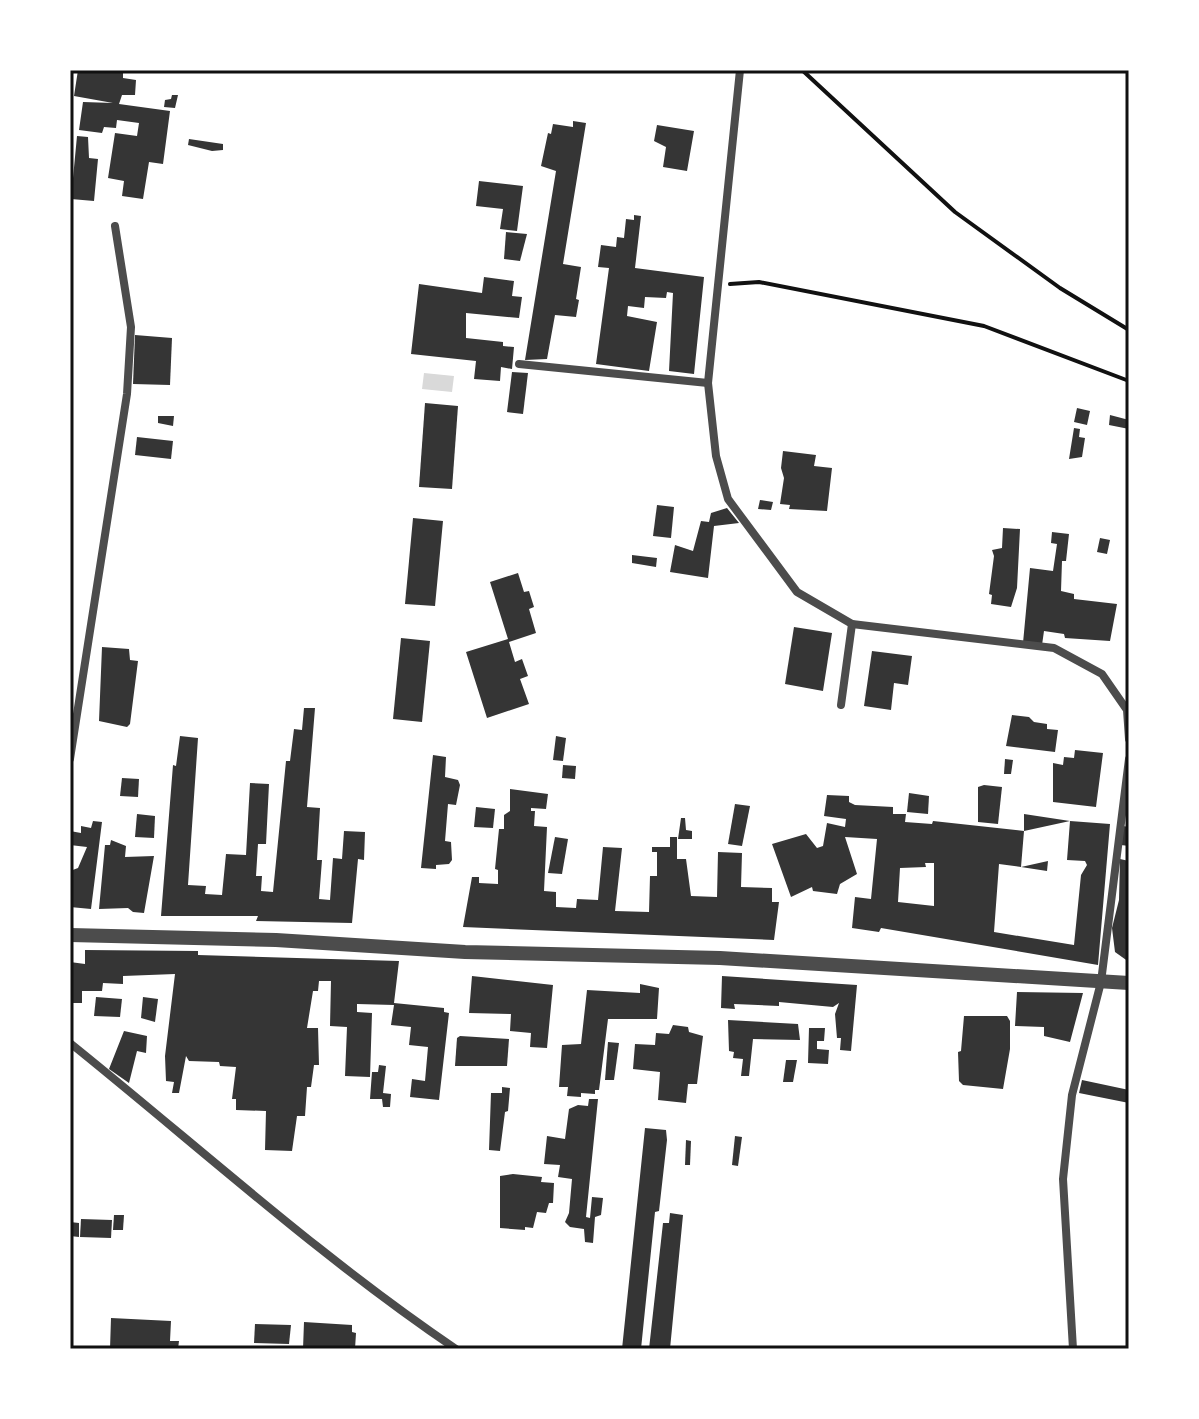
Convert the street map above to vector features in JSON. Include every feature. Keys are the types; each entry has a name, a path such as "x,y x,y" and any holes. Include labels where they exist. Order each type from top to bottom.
{"street":[{"path":"740,70 708,383 716,456 728,499 797,592 852,624 1054,648 1102,674 1127,710 1129,739"},
{"path":"70,759 127,394 131,327 115,226"},
{"path":"519,364 708,383"},
{"path":"841,705 852,624"},
{"path":"1073,1349 1063,1179 1072,1095 1101,982 1129,759"},
{"path":"70,935 276,940 495,953 720,958 1129,983"},
{"path":"70,1043 155,1110 280,1219 456,1349"}],"path":[{"path":"802,70 955,212 1060,288 1129,330"},
{"path":"718,285 759,282 984,326 1129,381"}],"shaded area":[{"path":"424,373 454,376 452,392 422,389"}],"building":[{"path":"78,70 123,73 123,78 136,80 135,95 122,95 119,104 170,111 163,164 149,162 143,199 122,196 124,181 108,178 115,133 137,136 139,123 117,120 116,128 104,127 102,133 79,130 83,102 113,103 74,96"},
{"path":"172,95 178,95 175,108 164,107 165,100 171,99"},
{"path":"573,121 586,123 563,264 581,267 576,317 555,315 547,359 525,360 556,171 541,166 553,124 573,127"},
{"path":"657,125 694,131 687,171 663,167 666,147 654,141"},
{"path":"77,136 88,137 89,158 98,159 94,201 71,199"},
{"path":"189,139 223,144 223,150 212,151 188,145"},
{"path":"479,181 523,186 517,231 500,229 503,209 476,206"},
{"path":"634,215 641,216 635,268 704,277 694,374 669,371 673,293 667,292 666,298 645,297 644,308 628,306 627,316 657,322 649,371 596,364 609,268 598,267 601,245 616,247 617,237 624,238 626,219 634,220"},
{"path":"506,232 527,234 520,261 504,259"},
{"path":"484,277 514,281 512,296 522,297 519,318 466,313 466,338 503,342 503,346 514,347 512,369 501,367 500,381 474,379 476,361 411,354 419,284 482,293"},
{"path":"135,335 172,338 170,385 133,384"},
{"path":"512,372 528,373 523,414 507,412"},
{"path":"425,403 458,406 452,489 419,487"},
{"path":"1077,408 1090,411 1087,425 1074,422"},
{"path":"1110,415 1129,420 1129,429 1109,425"},
{"path":"158,416 174,416 173,426 158,423"},
{"path":"1074,428 1080,429 1079,437 1085,438 1082,457 1069,459"},
{"path":"137,437 173,441 171,459 135,455"},
{"path":"783,451 816,455 814,466 832,468 827,511 789,509 790,505 780,504 784,478 781,468"},
{"path":"760,500 773,502 771,510 758,509"},
{"path":"657,505 674,507 671,538 653,536"},
{"path":"727,508 739,523 714,526 708,578 670,572 675,545 693,551 701,521 709,522 711,513"},
{"path":"413,518 443,521 435,606 405,604"},
{"path":"1003,528 1020,529 1017,588 1011,607 991,604 992,595 989,594 994,556 992,550 1002,548"},
{"path":"1052,532 1069,534 1066,561 1062,561 1061,591 1074,594 1074,599 1117,604 1110,641 1065,638 1064,634 1044,631 1042,645 1023,643 1030,568 1053,571 1057,544 1051,543"},
{"path":"1100,538 1110,540 1107,554 1097,552"},
{"path":"632,555 657,558 656,567 632,563"},
{"path":"518,573 524,592 529,591 534,607 529,609 536,633 509,642 515,662 522,659 528,676 520,679 529,704 487,718 466,652 508,639 490,582"},
{"path":"794,627 832,633 823,691 785,684"},
{"path":"401,638 430,641 422,722 393,719"},
{"path":"102,647 129,649 130,660 138,661 130,724 127,727 99,721"},
{"path":"872,651 912,656 908,685 894,683 891,710 864,706"},
{"path":"304,708 315,708 307,807 320,808 317,860 322,860 319,899 330,900 333,858 342,859 344,831 365,832 364,860 358,859 352,923 256,921 258,916 161,916 173,765 176,766 180,736 198,738 188,885 206,886 205,894 222,895 226,854 246,855 250,783 269,784 266,844 258,844 256,876 262,876 261,891 273,892 286,761 290,761 294,729 302,730"},
{"path":"1012,715 1029,717 1034,722 1047,724 1047,729 1058,730 1055,752 1006,746"},
{"path":"556,736 566,738 563,761 553,760"},
{"path":"1075,750 1103,753 1096,807 1053,802 1053,763 1063,765 1064,757 1074,758"},
{"path":"433,755 446,757 445,777 458,780 460,785 456,805 448,804 445,841 451,842 452,860 449,864 436,865 436,869 421,868"},
{"path":"1005,759 1013,760 1011,774 1004,774"},
{"path":"563,765 576,766 575,779 562,778"},
{"path":"122,778 139,779 138,797 120,796"},
{"path":"978,787 1002,787 998,824 978,822"},
{"path":"510,789 548,794 546,809 531,808 531,811 535,811 534,826 547,827 544,891 556,892 556,907 576,908 577,899 598,900 603,847 622,848 615,911 649,912 650,876 657,876 657,852 652,852 652,847 670,847 670,837 677,837 677,859 686,859 691,896 717,897 718,852 742,853 741,887 772,888 772,902 779,902 774,940 463,927 472,877 479,877 479,883 498,884 498,870 495,869 499,829 504,829 504,815 510,811"},
{"path":"909,793 929,796 928,814 907,812"},
{"path":"827,795 849,796 849,802 855,805 893,807 893,814 906,814 905,822 932,824 933,821 1024,831 1021,867 999,864 994,932 1074,945 1081,875 1087,865 1085,861 1067,860 1070,821 1110,824 1098,965 881,928 879,932 852,928 855,897 871,899 877,839 845,837 857,874 840,884 837,894 813,891 812,887 791,897 772,844 806,834 817,848 823,846 827,823 845,827 846,819 824,816","holes":["925,863 934,863 934,906 898,902 900,868 926,867"]},
{"path":"735,804 750,806 742,846 728,844"},
{"path":"476,807 495,809 493,828 474,827"},
{"path":"137,814 155,816 154,838 135,837"},
{"path":"1024,814 1070,821 1024,831"},
{"path":"681,818 685,818 686,830 692,831 692,839 678,839"},
{"path":"93,821 102,822 91,909 70,907 70,871 78,868 87,847 70,845 70,831 81,833 81,826 91,828"},
{"path":"1123,826 1129,827 1129,846 1121,845"},
{"path":"555,837 568,839 562,874 548,873"},
{"path":"111,840 126,846 125,857 154,856 144,913 128,908 99,909 105,845 110,845"},
{"path":"1120,859 1129,861 1129,962 1115,952 1112,928 1119,900"},
{"path":"1048,861 1047,871 1021,867"},
{"path":"85,950 198,951 198,955 399,961 394,1003 444,1008 444,1012 449,1013 439,1100 410,1097 412,1079 425,1081 428,1047 409,1045 411,1027 391,1025 394,1005 357,1004 357,1012 372,1013 370,1077 345,1076 347,1027 330,1026 331,981 319,981 318,991 313,991 307,1028 318,1028 319,1065 314,1065 311,1087 307,1087 305,1116 297,1116 292,1151 265,1150 266,1111 236,1110 236,1099 232,1099 236,1067 220,1066 219,1062 189,1061 186,1056 179,1093 172,1093 174,1082 166,1081 165,1056 175,974 123,976 123,984 103,983 102,991 82,991 82,1003 70,1003 70,962 85,964"},
{"path":"472,976 553,985 547,1048 530,1047 531,1033 510,1031 511,1014 469,1013"},
{"path":"722,976 857,985 851,1051 840,1050 841,1038 837,1038 835,1014 839,1003 833,1007 779,1002 779,1006 734,1004 735,1009 721,1008"},
{"path":"640,984 659,988 657,1019 608,1019 599,1090 595,1090 595,1094 581,1093 581,1097 567,1096 568,1087 559,1087 562,1045 581,1044 587,990 640,993"},
{"path":"1017,992 1083,993 1070,1042 1044,1036 1044,1027 1015,1026"},
{"path":"96,997 122,999 120,1017 94,1016"},
{"path":"143,997 158,999 155,1022 141,1018"},
{"path":"964,1016 1007,1016 1010,1021 1010,1049 1003,1089 963,1085 959,1081 958,1052 961,1051"},
{"path":"728,1020 798,1024 800,1040 753,1039 749,1076 741,1076 743,1059 733,1058 734,1052 729,1051"},
{"path":"673,1025 688,1027 689,1032 703,1036 697,1084 688,1084 686,1103 658,1100 660,1072 633,1069 635,1044 655,1045 656,1033 669,1034"},
{"path":"809,1028 825,1028 824,1041 817,1041 817,1049 829,1050 828,1064 808,1063"},
{"path":"124,1031 147,1036 146,1053 137,1051 129,1083 109,1069"},
{"path":"457,1038 509,1039 507,1066 455,1066"},
{"path":"608,1042 619,1043 614,1080 605,1080"},
{"path":"786,1060 797,1060 793,1082 783,1082"},
{"path":"379,1065 386,1066 383,1093 391,1094 390,1107 383,1107 382,1099 370,1099 372,1072 378,1072"},
{"path":"1082,1080 1129,1090 1129,1103 1079,1093"},
{"path":"502,1087 510,1088 500,1151 489,1150 491,1093 502,1093"},
{"path":"589,1099 598,1099 586,1217 590,1218 592,1197 603,1198 601,1215 595,1217 593,1243 585,1242 584,1229 570,1227 565,1222 569,1213 572,1179 558,1177 560,1165 544,1164 547,1136 565,1139 569,1109 578,1105 588,1106"},
{"path":"645,1128 666,1130 667,1140 659,1211 655,1212 641,1349 622,1349"},
{"path":"735,1136 742,1137 738,1166 732,1165"},
{"path":"686,1140 691,1141 690,1165 685,1165"},
{"path":"500,1176 542,1177 541,1182 554,1183 553,1203 549,1203 546,1213 537,1212 533,1228 500,1228"},
{"path":"670,1213 683,1215 670,1349 649,1349 663,1223 669,1223"},
{"path":"114,1215 124,1215 123,1230 113,1230"},
{"path":"81,1219 112,1220 111,1238 80,1237"},
{"path":"70,1222 79,1223 79,1237 70,1236"},
{"path":"111,1318 171,1321 170,1341 179,1341 178,1349 110,1349"},
{"path":"304,1322 352,1325 352,1332 356,1333 355,1349 303,1349"},
{"path":"255,1324 291,1325 289,1344 254,1343"}]}
